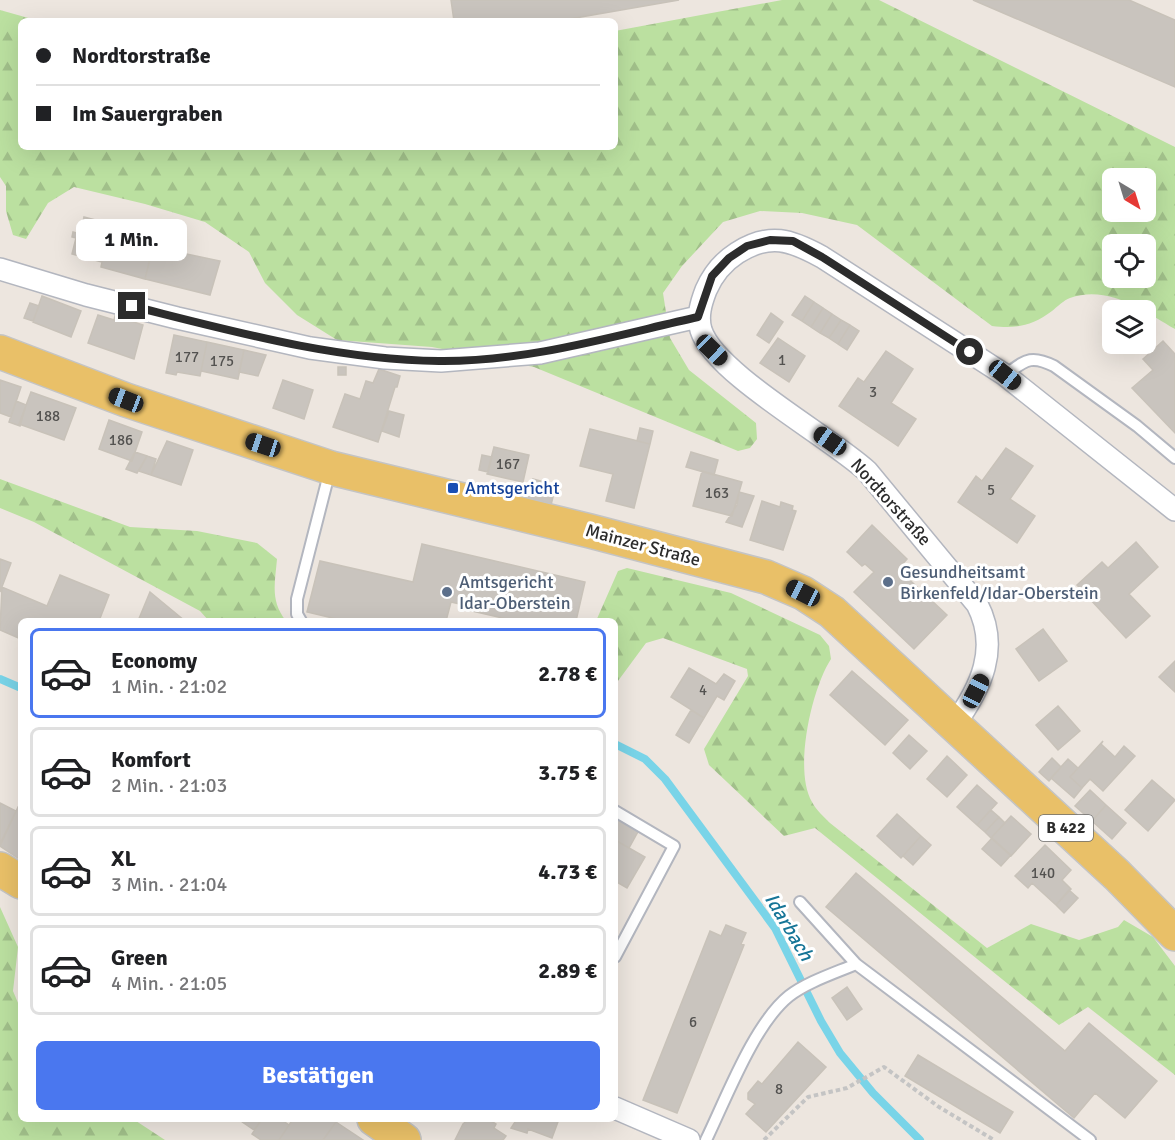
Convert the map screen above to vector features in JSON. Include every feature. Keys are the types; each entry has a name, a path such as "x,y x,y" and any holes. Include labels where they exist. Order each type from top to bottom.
{"main road":[{"name":"Mainzer Straße","path":"0,352 126,400 331,468 590,531 787,585 832,612 1117,875 1175,934"},
{"path":"0,869 18,880"},
{"path":"378,1122 405,1140"}],"street":[{"path":"0,269 86,295 310,348 385,358 441,361 540,353 698,317 712,276 729,258 747,246 770,240 793,241 822,257 1005,375 1175,510"},
{"name":"Nordtorstraße","path":"698,317 701,332 712,350 739,376 847,453 867,471 977,604 985,618 988,639 986,661 981,681 954,725"},
{"path":"618,1109 689,1140"}],"lane":[{"path":"1005,375 1026,360 1038,358 1129,420 1175,458"},
{"path":"299,618 297,599 331,468"},
{"path":"618,813 674,846 618,951"},
{"path":"800,902 856,964 1090,1140"},
{"path":"706,1140 757,1037 790,996 856,964"}],"path":[{"path":"764,1140 808,1097 850,1087 875,1070 890,1069 939,1107 994,1140"}],"green space":[{"path":"782,0 879,0 1175,147 1175,329 1156,318 1156,300 1120,300 1099,295 1070,298 1045,316 1024,325 992,326 857,225 802,213 760,211 723,222 682,266 663,293 670,338 689,370 756,423 757,439 750,448 738,451 534,367 432,347 337,340 297,315 265,283 249,252 205,222 145,204 74,187 48,203 26,239 13,235 6,211 6,186 0,177 0,10 28,18 18,18 18,150 618,150 618,30"},
{"path":"0,479 130,527 197,531 257,543 277,559 276,599 284,618 206,618 200,611 34,522 0,508"},
{"path":"627,568 731,593 820,635 829,646 831,659 817,689 807,729 804,770 807,788 818,811 987,948 1031,924 1079,940 1118,927 1124,920 1153,937 1175,966 1175,1075 1088,1007 1059,1025 815,828 784,836 709,765 704,749 748,676 747,669 663,638 646,643 618,681 618,618 597,618 618,571"},
{"path":"0,907 18,947 13,991 18,1003 18,1122 138,1122 165,1140 0,1140"}],"building":[{"path":"451,0 679,0 575,18 454,18"},
{"path":"973,0 1129,0 1175,20 1175,87"},
{"path":"84,217 138,231 140,222 158,226 145,279 101,267 102,262 72,254 76,238 72,237 73,232 80,234"},
{"path":"153,247 220,261 210,295 145,279"},
{"path":"42,296 81,311 71,337 33,322"},
{"path":"805,296 814,302 802,321 792,315"},
{"path":"814,302 823,308 811,327 802,321"},
{"path":"30,303 39,306 33,321 24,318"},
{"path":"823,308 832,314 820,333 811,327"},
{"path":"771,313 783,322 769,343 757,335"},
{"path":"832,314 841,320 829,338 820,333"},
{"path":"98,315 114,320 115,316 143,325 134,359 88,343"},
{"path":"841,320 850,325 838,344 829,338"},
{"path":"850,325 859,331 847,350 838,344"},
{"path":"174,335 207,342 200,376 177,372 176,375 166,373"},
{"path":"778,338 805,356 789,382 760,363"},
{"path":"1163,341 1175,354 1175,433 1132,388 1153,370 1143,359 1149,354 1156,354 1156,347"},
{"path":"207,342 244,350 238,379 201,371"},
{"path":"244,350 266,355 258,376 239,372"},
{"path":"886,351 913,369 891,403 916,419 898,446 839,406 858,378 864,382"},
{"path":"338,367 346,367 346,375 338,375"},
{"path":"379,369 400,376 378,442 333,427 345,394 360,399 366,381 373,383"},
{"path":"0,380 21,387 11,417 0,413"},
{"path":"283,380 313,390 304,419 273,408"},
{"path":"31,392 76,408 64,440 19,424"},
{"path":"16,401 26,405 20,426 9,422"},
{"path":"389,411 404,415 399,437 382,431"},
{"path":"109,420 142,432 132,461 99,449"},
{"path":"640,428 653,431 650,444 637,441"},
{"path":"590,429 650,444 634,508 606,501 613,474 580,466"},
{"path":"167,441 193,450 181,485 151,475"},
{"path":"494,447 529,455 523,482 487,474"},
{"path":"1006,448 1033,466 1010,499 1035,516 1017,543 958,502 976,476 982,481"},
{"path":"135,452 147,456 137,473 126,469"},
{"path":"691,452 718,460 714,475 686,467"},
{"path":"482,455 492,457 488,472 479,470"},
{"path":"147,456 156,459 151,475 139,471"},
{"path":"702,471 742,482 732,516 693,506"},
{"path":"533,479 556,485 551,505 528,499"},
{"path":"739,492 754,496 742,527 726,522 737,505"},
{"path":"762,501 780,507 781,502 793,506 792,510 796,511 783,550 750,540"},
{"name":"Gesundheitsamt Birkenfeld/Idar-Oberstein","path":"872,525 907,559 898,569 947,615 914,649 854,592 874,572 865,564 862,566 847,552"},
{"path":"1136,542 1158,567 1129,594 1150,616 1126,638 1077,585 1102,562 1108,568"},
{"name":"Amtsgericht Idar-Oberstein","path":"422,544 585,582 577,618 502,618 463,609 464,605 451,602 447,618 332,618 307,612 320,561 413,582"},
{"path":"0,559 11,563 0,592"},
{"path":"60,575 109,595 100,618 18,618 18,638 0,630 2,587 47,606"},
{"path":"150,592 181,618 139,618"},
{"path":"1043,629 1067,661 1039,681 1016,649"},
{"path":"1175,661 1175,692 1159,677"},
{"path":"689,668 716,684 724,674 735,681 724,700 717,696 704,718 671,697"},
{"path":"852,671 908,720 885,745 830,695"},
{"path":"1058,706 1080,731 1058,750 1036,725"},
{"path":"691,710 704,718 689,743 676,735"},
{"path":"909,735 927,751 910,769 893,753"},
{"path":"1103,741 1101,744 1115,757 1124,746 1135,756 1103,791 1090,779 1082,788 1070,777"},
{"path":"947,756 967,775 947,797 927,779"},
{"path":"1052,758 1061,767 1049,781 1039,772"},
{"path":"1068,759 1078,768 1070,777 1082,788 1074,798 1051,778"},
{"path":"1152,780 1175,800 1148,831 1125,810"},
{"path":"977,785 997,803 977,825 957,807"},
{"path":"1090,790 1106,805 1092,821 1075,806"},
{"path":"0,803 16,811 0,844"},
{"path":"1106,805 1126,823 1112,839 1092,821"},
{"path":"18,807 18,858 0,846"},
{"path":"991,810 999,817 985,832 977,825"},
{"path":"897,814 921,836 901,858 877,836"},
{"path":"618,816 640,828 629,848 618,842"},
{"path":"1011,816 1031,834 1011,856 991,838"},
{"path":"999,817 1005,823 991,838 985,832"},
{"path":"921,836 931,845 913,865 903,856"},
{"path":"992,838 1011,855 1001,866 982,849"},
{"path":"618,842 645,857 627,888 618,883"},
{"path":"1045,845 1071,870 1062,880 1071,889 1056,905 1032,883 1028,888 1015,876"},
{"path":"856,873 1065,1051 1089,1023 1157,1081 1125,1118 1095,1093 1074,1118 826,907"},
{"path":"1069,890 1078,898 1064,913 1056,905"},
{"path":"726,925 746,933 741,944 744,945 677,1113 643,1100 710,931 721,936"},
{"path":"847,987 862,1009 847,1020 832,998"},
{"path":"798,1042 826,1067 766,1132 746,1114 755,1104 748,1099 748,1093 758,1081 762,1084"},
{"path":"918,1055 1013,1112 1000,1133 905,1076"},
{"path":"242,1122 260,1122 254,1130"},
{"path":"260,1122 284,1122 289,1125 279,1140 261,1140 252,1134"},
{"path":"291,1122 336,1122 323,1140 279,1140"},
{"path":"336,1122 363,1140 323,1140"},
{"path":"465,1122 493,1122 496,1124 494,1128 506,1136 503,1140 455,1140"},
{"path":"515,1122 558,1122 552,1138 528,1129 527,1133 511,1128"}],"waterway":[{"name":"Idarbach","path":"0,679 18,687"},
{"name":"Idarbach","path":"618,746 645,759 665,779 775,928 821,1021 840,1053 873,1093 920,1140"}],"place":[{"name":"Amtsgericht","path":"453,488"},
{"name":"Gesundheitsamt Birkenfeld/Idar-Oberstein","path":"888,582"},
{"name":"Amtsgericht Idar-Oberstein","path":"447,592"}],"route":[{"path":"132,306 310,348 385,358 441,361 540,353 698,317 712,276 729,258 747,246 770,240 793,241 822,257 970,352"}]}
